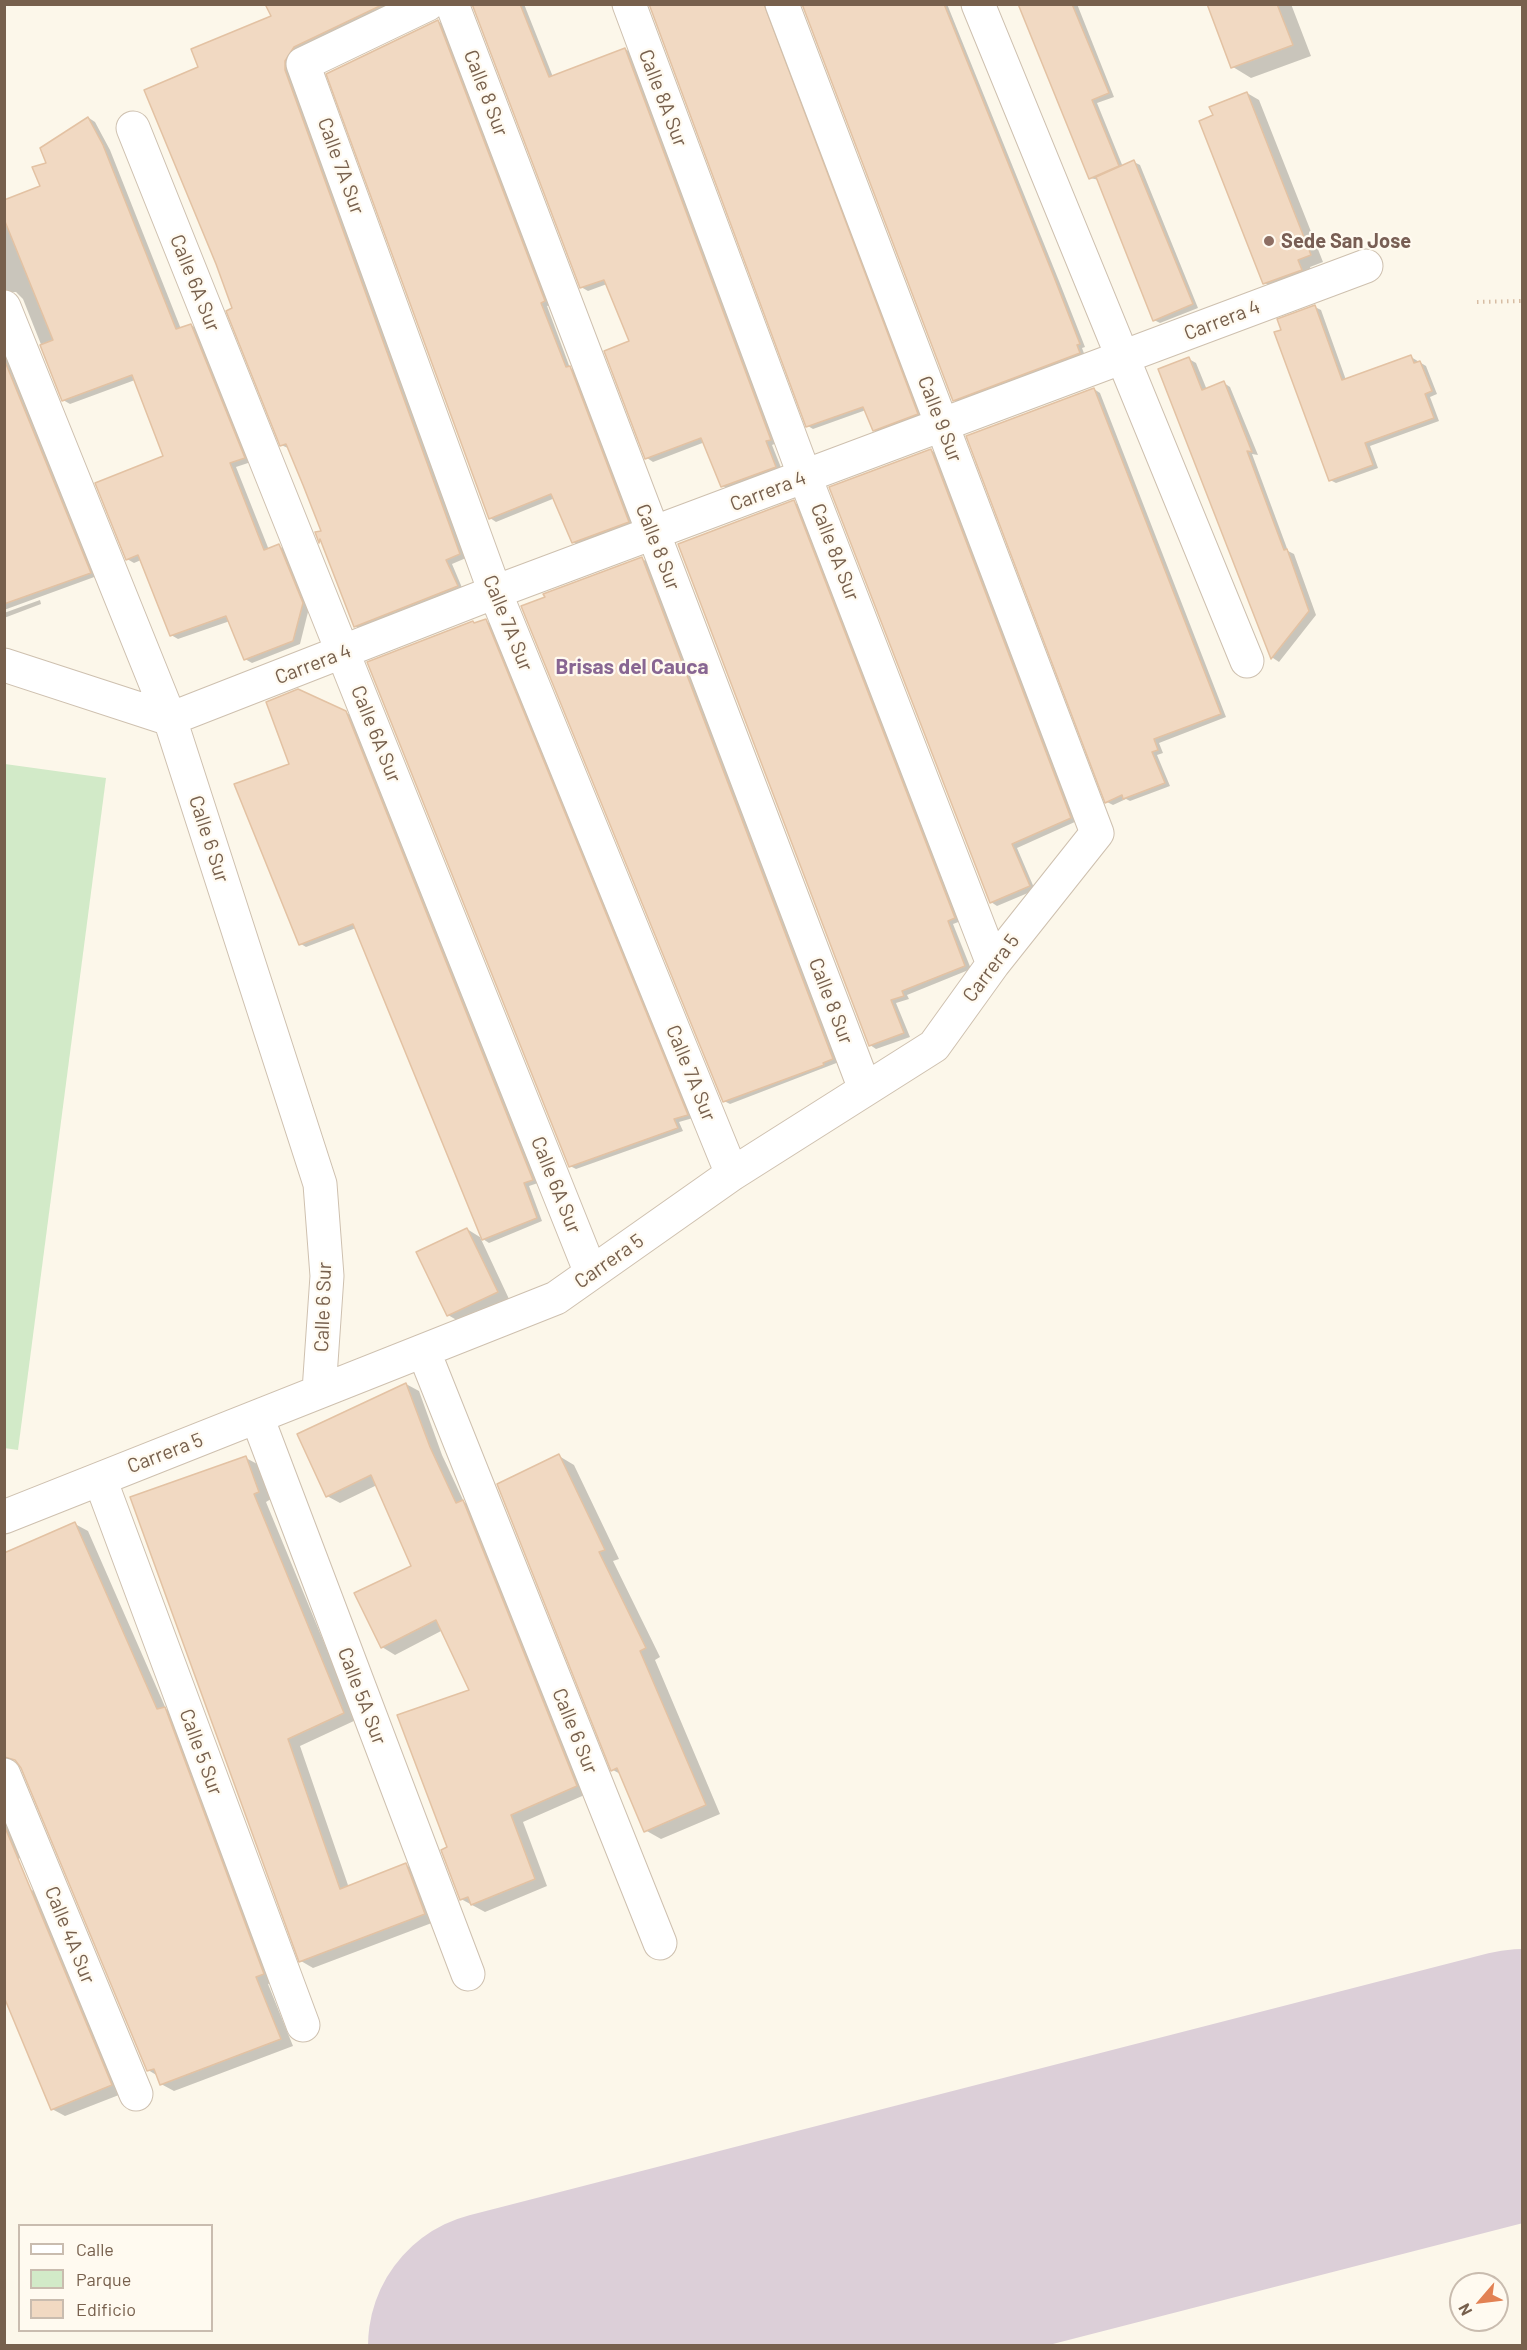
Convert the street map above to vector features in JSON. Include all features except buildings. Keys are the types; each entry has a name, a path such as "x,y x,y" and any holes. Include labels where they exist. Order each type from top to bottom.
{"street":[{"name":"Calle 7A Sur","path":"428,4 303,64 495,592 732,1174"},
{"name":"Calle 8 Sur","path":"452,4 865,1089"},
{"name":"Calle 8A Sur","path":"628,4 993,964"},
{"name":"Calle 9 Sur","path":"782,4 1097,833"},
{"path":"978,4 1247,661"},
{"name":"Calle 6A Sur","path":"134,128 591,1273"},
{"name":"Carrera 4","path":"170,719 344,653 495,592 654,535 1366,266"},
{"name":"Calle 6 Sur","path":"4,307 170,719 320,1184 327,1276 319,1391"},
{"path":"4,665 170,719"},
{"name":"Carrera 5","path":"4,1517 556,1298 732,1174 934,1046 993,964 1097,833"},
{"name":"Calle 6 Sur","path":"424,1352 660,1943"},
{"name":"Calle 5A Sur","path":"257,1417 468,1974"},
{"name":"Calle 5 Sur","path":"100,1479 303,2025"},
{"name":"Calle 4A Sur","path":"4,1775 136,2094"}],"path":[{"path":"1477,302 1522,301"}],"green space":[{"path":"5,764 106,778 18,1450 4,1448"}],"runway":[{"path":"503,2346 1522,2084"}],"place":[{"name":"Sede San Jose","path":"1269,241"}],"district":[{"name":"Brisas del Cauca","path":"632,667"}]}
